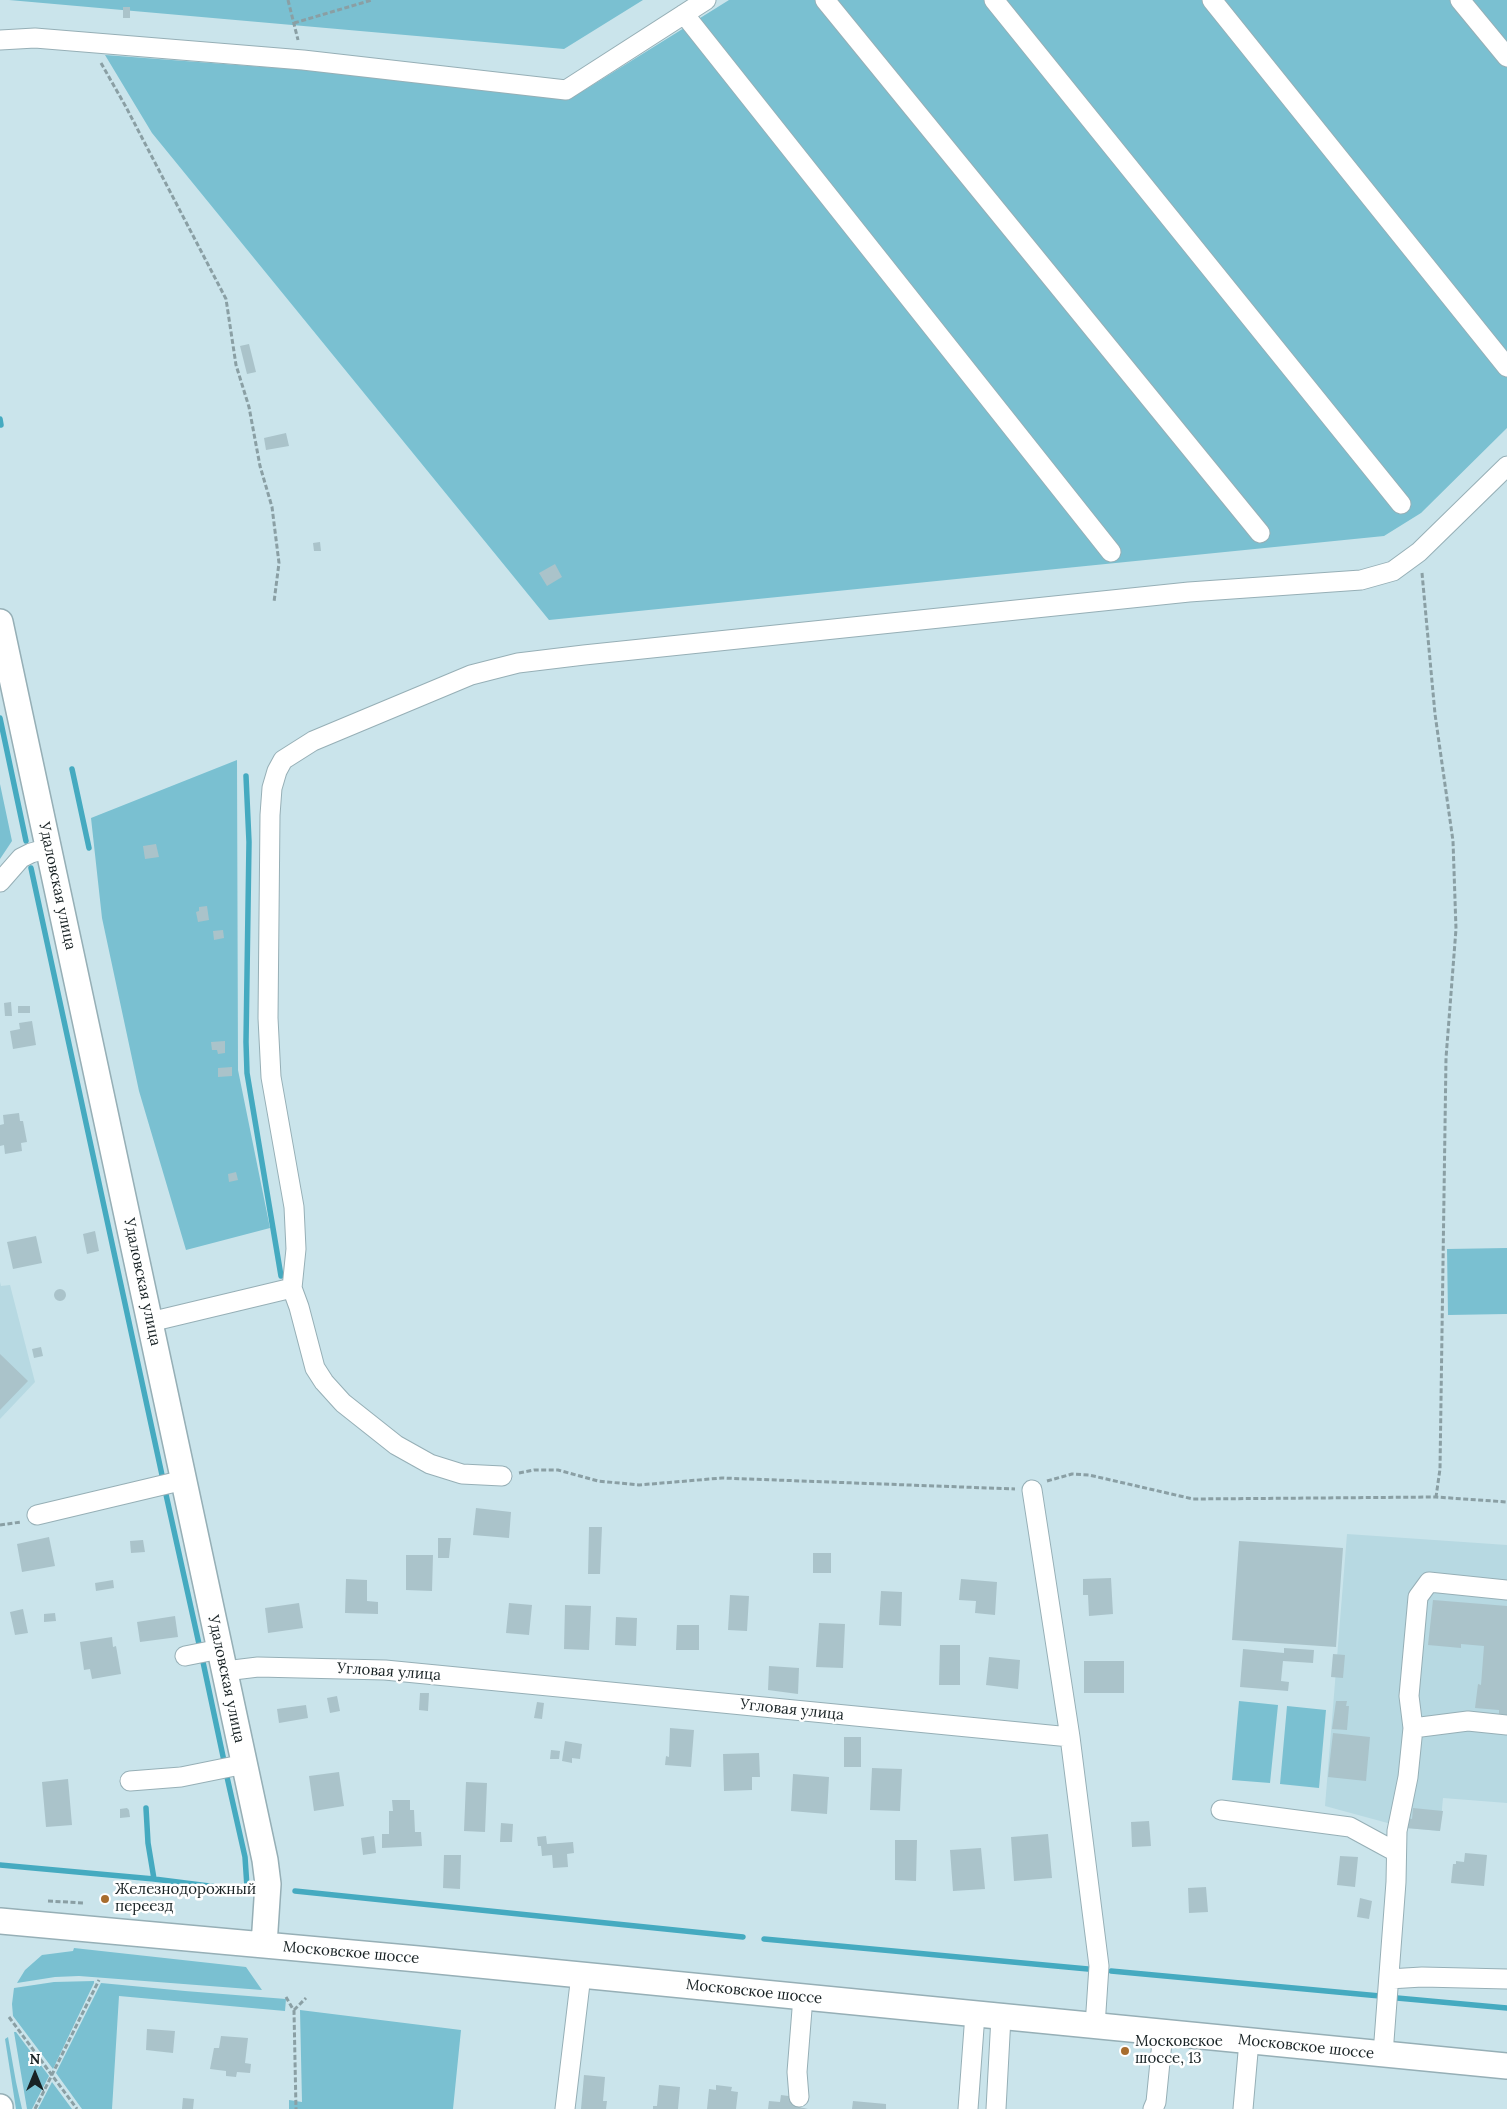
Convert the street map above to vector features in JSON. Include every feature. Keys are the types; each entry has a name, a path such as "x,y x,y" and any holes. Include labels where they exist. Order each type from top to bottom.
{"main road":[{"name":"Удаловская улица","path":"0,622 265,1860 268,1884 264,1945"},
{"name":"Московское шоссе","path":"0,1921 581,1975 1507,2066"}],"street":[{"path":"0,40 35,38 304,60 566,90 706,0"},
{"path":"825,0 1260,533"},
{"path":"994,0 1401,504"},
{"path":"1212,0 1507,367"},
{"path":"1460,0 1507,57"},
{"path":"684,14 1111,552"},
{"path":"502,1476 462,1474 430,1464 396,1445 343,1403 324,1382 315,1368 292,1288 296,1249 296,1222 272,1076 268,1018 270,815 272,788 277,771 284,760 313,741 472,675 518,663 604,652 1189,592 1361,580 1393,571 1419,552 1507,466"},
{"path":"0,882 21,858 49,848"},
{"path":"150,1322 292,1288"},
{"path":"37,1515 184,1480"},
{"path":"1032,1490 1070,1737 1099,1966 1095,2026"},
{"path":"1383,2054 1397,1831 1408,1777 1413,1728 1409,1696 1418,1597 1430,1582 1507,1590"},
{"name":"Угловая улица","path":"185,1656 258,1666 385,1670 1070,1737"},
{"path":"1413,1728 1468,1721 1507,1725"},
{"path":"130,1781 181,1777 245,1764"},
{"path":"1221,1810 1350,1827 1396,1852"},
{"path":"565,2109 581,1975"},
{"path":"1389,1979 1422,1977 1507,1979"},
{"path":"798,2097 797,2072 803,1997"},
{"path":"968,2109 975,2014"},
{"path":"996,2109 1001,2017"},
{"path":"1153,2109 1156,2102 1163,2032"},
{"path":"1243,2109 1249,2041"}],"path":[{"path":"288,0 304,60"},
{"path":"294,23 372,0"},
{"path":"89,42 131,116 226,299 236,364 249,407 260,466 272,507 280,563 274,602"},
{"path":"1419,552 1435,714 1453,841 1456,928 1446,1058 1440,1460 1436,1497"},
{"path":"502,1476 534,1470 558,1470 598,1481 639,1485 722,1478 1032,1490 1049,1480 1072,1474 1120,1481 1155,1492 1193,1499 1436,1497 1507,1502"},
{"path":"35,2109 99,1980"},
{"path":"286,1996 294,2011 296,2109"},
{"path":"294,2011 306,1998"},
{"path":"9,2017 77,2109"}],"shaded area":[{"path":"9,0 643,0 564,49"},
{"path":"729,0 1507,0 1507,428 1421,513 1384,536 549,620 152,133 105,55 583,91"},
{"path":"237,760 238,1070 270,1228 186,1250 139,1091 102,918 91,818"},
{"path":"0,784 12,841 0,859"},
{"path":"1507,1248 1507,1314 1448,1315 1447,1249"},
{"path":"0,1282 1,1286 10,1285 35,1382 0,1419"},
{"path":"1347,1534 1507,1545 1507,1803 1443,1798 1440,1831 1406,1828 1325,1806"},
{"path":"1239,1701 1278,1705 1270,1783 1232,1780"},
{"path":"1287,1706 1326,1710 1319,1788 1280,1784"},
{"path":"74,1948 246,1967 262,1990 79,1976 55,1977 17,1983 25,1970 42,1955 73,1951"},
{"path":"94,1981 53,2069 13,2016 14,1988 54,1982"},
{"path":"101,1983 286,1999 285,2011 119,1996 112,2109 82,2109 56,2073"},
{"path":"300,2010 461,2030 453,2109 289,2109 289,2100 302,2102"},
{"path":"14,2032 16,2032 49,2076 32,2109 27,2109"},
{"path":"8,2037 22,2109 16,2109 5,2039"},
{"path":"52,2082 72,2109 38,2109"}],"building":[{"path":"123,7 130,7 130,18 123,18"},
{"path":"249,344 256,372 247,374 240,346"},
{"path":"286,433 289,446 266,450 264,438"},
{"path":"320,542 321,551 314,551 313,543"},
{"path":"555,564 562,577 547,586 539,573"},
{"path":"156,844 159,857 145,859 143,846"},
{"path":"207,906 209,920 198,922 196,912 199,911 199,907"},
{"path":"223,930 224,938 214,940 213,931"},
{"path":"11,1002 12,1016 5,1016 4,1003"},
{"path":"18,1006 30,1006 30,1013 18,1013"},
{"path":"32,1021 36,1045 13,1049 10,1031 20,1029 19,1023"},
{"path":"225,1041 225,1053 218,1054 217,1050 212,1050 211,1042"},
{"path":"232,1067 232,1076 218,1077 218,1068"},
{"path":"19,1113 20,1121 23,1121 27,1142 21,1143 22,1151 5,1154 4,1145 0,1146 0,1125 4,1124 3,1115"},
{"path":"236,1172 238,1180 229,1182 228,1174"},
{"path":"95,1231 99,1251 87,1254 83,1234"},
{"path":"36,1236 42,1263 13,1269 7,1242"},
{"path":"60,1289 66,1295 60,1301 54,1295"},
{"path":"41,1347 43,1356 34,1358 32,1349"},
{"path":"0,1354 28,1381 0,1410"},
{"path":"476,1508 511,1512 509,1538 473,1535"},
{"path":"589,1527 602,1527 600,1574 588,1574"},
{"path":"49,1537 55,1566 22,1572 17,1544"},
{"path":"438,1538 451,1538 449,1558 438,1558"},
{"path":"143,1540 145,1552 131,1553 130,1541"},
{"path":"1239,1541 1343,1548 1336,1647 1232,1640"},
{"path":"813,1553 831,1553 831,1573 813,1573"},
{"path":"406,1555 433,1555 432,1591 406,1590"},
{"path":"1111,1578 1113,1614 1089,1616 1088,1595 1083,1595 1083,1579"},
{"path":"346,1579 367,1580 367,1601 378,1602 378,1614 345,1613"},
{"path":"961,1579 997,1582 995,1615 975,1613 976,1601 959,1600"},
{"path":"113,1580 114,1588 96,1591 95,1583"},
{"path":"881,1591 902,1592 901,1626 879,1625"},
{"path":"730,1595 749,1596 747,1631 728,1630"},
{"path":"1433,1600 1507,1606 1507,1715 1499,1714 1499,1710 1475,1708 1478,1684 1481,1685 1484,1646 1461,1644 1461,1648 1428,1645"},
{"path":"299,1603 303,1628 268,1633 265,1608"},
{"path":"509,1603 532,1605 529,1635 506,1633"},
{"path":"565,1605 591,1606 589,1650 564,1649"},
{"path":"23,1609 28,1633 15,1635 10,1612"},
{"path":"55,1613 56,1621 44,1622 44,1614"},
{"path":"175,1616 178,1637 140,1642 137,1622"},
{"path":"616,1617 637,1618 636,1646 615,1645"},
{"path":"819,1623 845,1624 843,1668 816,1667"},
{"path":"677,1625 699,1625 699,1650 676,1650"},
{"path":"112,1637 113,1647 116,1646 121,1674 92,1679 90,1669 84,1670 80,1642"},
{"path":"940,1645 960,1645 960,1685 939,1685"},
{"path":"1284,1648 1314,1650 1313,1663 1283,1661 1281,1681 1289,1682 1288,1691 1240,1687 1243,1649 1284,1653"},
{"path":"1333,1654 1345,1655 1343,1678 1331,1677"},
{"path":"989,1657 1020,1660 1018,1689 986,1685"},
{"path":"1084,1661 1124,1661 1124,1693 1084,1693"},
{"path":"769,1666 799,1668 798,1694 768,1690"},
{"path":"420,1693 429,1693 428,1711 419,1710"},
{"path":"337,1696 340,1711 330,1713 327,1698"},
{"path":"1336,1701 1347,1701 1346,1706 1349,1706 1347,1730 1332,1729"},
{"path":"537,1702 544,1703 542,1719 534,1718"},
{"path":"306,1705 308,1718 279,1723 277,1709"},
{"path":"670,1728 694,1730 691,1767 665,1765 666,1756 669,1757"},
{"path":"1333,1733 1370,1737 1366,1781 1328,1777"},
{"path":"844,1737 861,1737 861,1767 844,1767"},
{"path":"565,1741 582,1744 580,1759 572,1758 572,1763 562,1761"},
{"path":"551,1750 560,1751 559,1759 550,1759"},
{"path":"759,1753 760,1777 752,1777 752,1790 724,1791 723,1754"},
{"path":"872,1768 902,1769 900,1811 870,1810"},
{"path":"339,1772 344,1806 314,1811 309,1776"},
{"path":"793,1774 829,1777 827,1814 791,1811"},
{"path":"68,1779 72,1825 46,1827 42,1782"},
{"path":"466,1782 487,1783 485,1832 464,1831"},
{"path":"392,1800 410,1800 410,1810 414,1810 415,1832 421,1832 422,1846 382,1848 382,1834 389,1834 389,1811 393,1811"},
{"path":"127,1808 130,1817 120,1818 120,1809"},
{"path":"1413,1808 1443,1811 1440,1831 1406,1828 1407,1818 1412,1819"},
{"path":"1149,1821 1151,1846 1132,1847 1131,1822"},
{"path":"501,1823 513,1824 512,1842 500,1842"},
{"path":"1048,1834 1052,1878 1014,1881 1011,1837"},
{"path":"374,1836 376,1853 363,1855 361,1838"},
{"path":"546,1836 547,1844 573,1842 574,1853 567,1854 568,1867 553,1868 552,1855 542,1856 541,1846 538,1846 537,1837"},
{"path":"895,1840 917,1840 916,1881 895,1880"},
{"path":"981,1848 985,1889 953,1891 950,1850"},
{"path":"1465,1853 1487,1855 1484,1886 1451,1883 1453,1864 1456,1864 1456,1861 1464,1862"},
{"path":"444,1855 461,1855 460,1889 443,1888"},
{"path":"1340,1856 1358,1857 1355,1887 1337,1885"},
{"path":"1206,1887 1208,1912 1189,1913 1188,1888"},
{"path":"1360,1898 1372,1901 1369,1919 1357,1917"},
{"path":"147,2029 175,2031 173,2053 146,2050"},
{"path":"221,2036 248,2038 245,2063 251,2064 250,2073 237,2072 236,2077 226,2076 226,2071 210,2069 214,2048 219,2048"},
{"path":"584,2075 605,2077 603,2101 607,2101 606,2109 581,2109"},
{"path":"659,2085 680,2087 678,2109 653,2109 653,2106 657,2106"},
{"path":"716,2085 732,2087 731,2091 738,2092 736,2109 707,2109 709,2089 716,2090"},
{"path":"781,2095 796,2097 795,2106 808,2109 768,2109 769,2101 780,2102"},
{"path":"183,2098 194,2099 193,2109 182,2109"},
{"path":"853,2101 886,2104 886,2109 852,2109"}],"waterway":[{"path":"0,419 1,425"},
{"path":"0,718 26,841"},
{"path":"72,769 89,848"},
{"path":"246,776 249,842 247,1073 281,1276"},
{"path":"31,868 162,1475"},
{"path":"165,1490 199,1644"},
{"path":"203,1662 224,1761"},
{"path":"227,1777 245,1857 247,1887"},
{"path":"146,1808 148,1843 154,1879"},
{"path":"0,1865 154,1879 217,1887 236,1887"},
{"path":"295,1891 743,1937"},
{"path":"764,1939 1088,1969"},
{"path":"1111,1971 1380,1996"},
{"path":"1397,1998 1507,2008"}],"place":[{"name":"Железнодорожный переезд","path":"105,1899"},
{"name":"Московское шоссе, 13","path":"1125,2051"}]}
